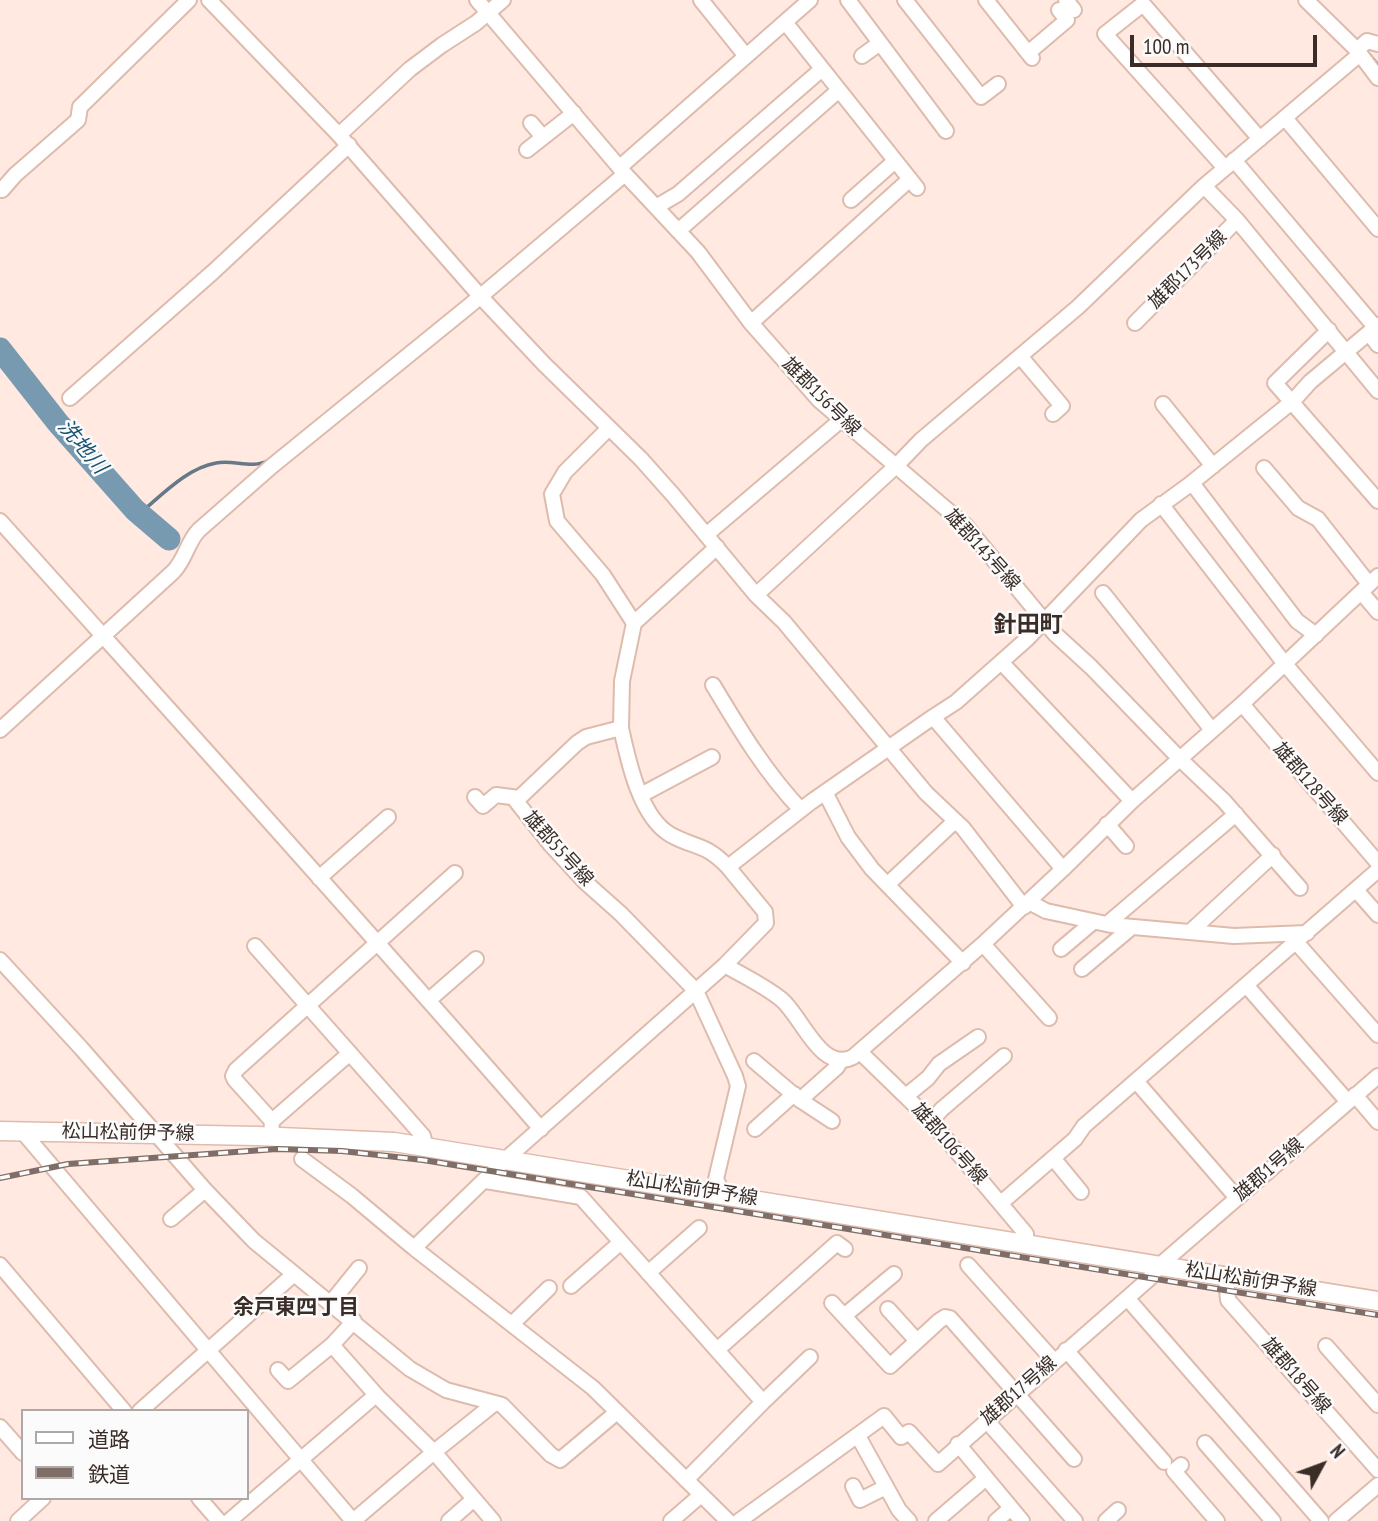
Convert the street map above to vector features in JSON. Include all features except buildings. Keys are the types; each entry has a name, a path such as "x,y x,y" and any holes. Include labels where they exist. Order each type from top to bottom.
{"main road":[{"name":"松山松前伊予線","path":"0,1131 154,1134 272,1129 394,1142 1378,1301"}],"street":[{"path":"1,190 15,174 78,120 80,107 189,0"},
{"name":"雄郡156号線","path":"477,0 622,170 678,231 722,283 751,323 820,401 895,466"},
{"path":"70,398 213,272 410,69 503,0"},
{"path":"701,0 746,56"},
{"path":"0,730 180,565 193,536 199,530 272,466 480,296 810,0"},
{"path":"848,0 946,131"},
{"path":"905,0 981,97 998,84"},
{"path":"986,0 1030,56 1067,20 1067,5"},
{"path":"212,1 344,140 480,296 640,459 756,594 784,622 926,793 955,821 1026,904 1100,923 1132,927 1234,936 1302,937"},
{"path":"1312,2 1359,52 1378,78"},
{"path":"1260,139 1143,4 1105,34 1230,164 1374,328 1378,345"},
{"path":"751,323 914,184 785,22"},
{"path":"756,594 921,440 1078,307 1204,186 1286,118 1359,52 1367,41 1378,44"},
{"path":"862,56 880,43"},
{"path":"656,207 678,194 822,69"},
{"path":"678,231 839,90"},
{"path":"527,150 574,113"},
{"path":"1286,118 1378,229"},
{"path":"531,123 543,137"},
{"path":"851,200 895,161"},
{"name":"雄郡173号線","path":"1135,323 1237,220 1204,186"},
{"path":"1237,220 1378,391"},
{"path":"728,867 825,792 957,702 1045,622 1129,531 1293,401 1310,382 1374,328"},
{"path":"1329,330 1275,383 1378,501"},
{"path":"1020,356 1062,406 1053,414"},
{"path":"1163,404 1213,466"},
{"path":"706,535 841,420"},
{"path":"608,429 565,472 552,494 557,521 603,575 634,624"},
{"name":"雄郡143号線","path":"895,466 965,525 1045,622 1236,814 1300,888"},
{"path":"1264,468 1272,487 1298,508 1318,519 1369,584 1378,612"},
{"path":"1192,483 1297,621 1315,635"},
{"path":"1161,504 1285,664 1378,773"},
{"path":"0,521 378,942 541,1129"},
{"path":"414,1248 506,1159 725,965 764,926 767,919 759,904 728,867 707,848 667,833 651,816 641,795 621,728 622,681 634,624 717,548"},
{"path":"725,965 780,998 818,1046 834,1060 847,1060 860,1052 963,963 1107,824 1242,704 1369,584"},
{"path":"1102,593 1212,730"},
{"path":"1002,663 1132,801"},
{"path":"713,685 751,749 801,810"},
{"name":"雄郡128号線","path":"1242,704 1378,863"},
{"path":"933,717 1063,869"},
{"name":"雄郡55号線","path":"621,728 586,737 577,743 516,801 584,881 621,914 696,991 738,1086 716,1179 723,1194"},
{"path":"641,795 712,757"},
{"path":"825,792 848,837 873,869 963,963"},
{"path":"474,797 483,806 496,795 519,798"},
{"path":"1062,949 1100,923 1236,814"},
{"path":"319,878 388,817"},
{"path":"888,884 955,821"},
{"path":"1107,824 1126,846"},
{"path":"1190,932 1273,855"},
{"path":"1001,1203 1075,1139 1084,1126 1378,870"},
{"path":"350,1053 272,1129 233,1076 236,1070 455,873"},
{"path":"1356,890 1378,915"},
{"path":"1082,969 1132,927"},
{"path":"1302,937 1378,1035"},
{"path":"983,944 1049,1018"},
{"path":"255,946 423,1136 426,1147"},
{"path":"429,1000 476,960"},
{"path":"3,969 81,1048 154,1134 250,1237 427,1381 446,1390 495,1403 510,1412 551,1455 560,1460 617,1412"},
{"path":"1246,985 1351,1099 1378,1122"},
{"path":"906,1096 928,1078 939,1064 978,1037"},
{"name":"雄郡106号線","path":"860,1052 931,1121 1026,1234 1026,1243"},
{"path":"931,1121 969,1093 1004,1056"},
{"path":"754,1061 797,1097 832,1121"},
{"path":"755,1129 837,1068 840,1062"},
{"name":"雄郡1号線","path":"1160,1265 1378,1076"},
{"path":"1136,1081 1237,1198"},
{"path":"22,1131 353,1521 495,1403"},
{"path":"1053,1158 1081,1192"},
{"path":"302,1159 593,1388 728,1521"},
{"path":"486,1181 581,1197 763,1402"},
{"path":"171,1219 205,1190"},
{"path":"648,1273 699,1228"},
{"path":"571,1286 621,1242"},
{"path":"717,1350 837,1243 845,1250"},
{"path":"0,1265 122,1409"},
{"path":"968,1265 1054,1361"},
{"name":"雄郡17号線","path":"858,1436 884,1416 901,1437 909,1432 938,1464 1150,1278 1160,1265"},
{"path":"330,1304 359,1268"},
{"path":"142,1409 294,1275"},
{"path":"844,1316 886,1276"},
{"name":"雄郡18号線","path":"1226,1277 1228,1300 1378,1470"},
{"path":"512,1324 548,1288"},
{"path":"1127,1298 1249,1430 1286,1473 1321,1521"},
{"path":"832,1303 890,1366 939,1321 945,1317 950,1318 1074,1458"},
{"path":"888,1309 917,1341"},
{"path":"278,1370 288,1381 332,1345 354,1321"},
{"path":"332,1345 376,1395 434,1451 493,1521"},
{"path":"1326,1346 1378,1405"},
{"path":"1066,1350 1146,1431 1164,1462"},
{"path":"686,1480 810,1357"},
{"path":"229,1521 376,1395"},
{"path":"986,1420 1075,1521"},
{"path":"0,1427 21,1451"},
{"path":"740,1521 858,1436 899,1510 909,1521"},
{"path":"1205,1443 1227,1460 1273,1521"},
{"path":"958,1444 1022,1521"},
{"path":"1181,1465 1174,1471 1217,1521"},
{"path":"936,1521 986,1478"},
{"path":"1336,1521 1378,1485"},
{"path":"853,1486 860,1500 886,1487"},
{"path":"671,1521 701,1495"},
{"path":"449,1521 474,1499"},
{"path":"18,1521 41,1500"},
{"path":"202,1500 219,1521"},
{"path":"996,1521 1011,1508"},
{"path":"1106,1521 1118,1510"}],"waterway":[{"path":"1368,53 1378,65"},
{"name":"洗地川","path":"0,349 58,423 135,510 169,539"},
{"path":"139,514 175,483 195,470 223,462 256,464 269,460"}],"railway":[{"path":"0,1178 68,1164 277,1149 342,1151 423,1160 1378,1315"}],"district":[{"name":"針田町","path":"1028,625"},
{"name":"余戸東四丁目","path":"296,1308"}]}
